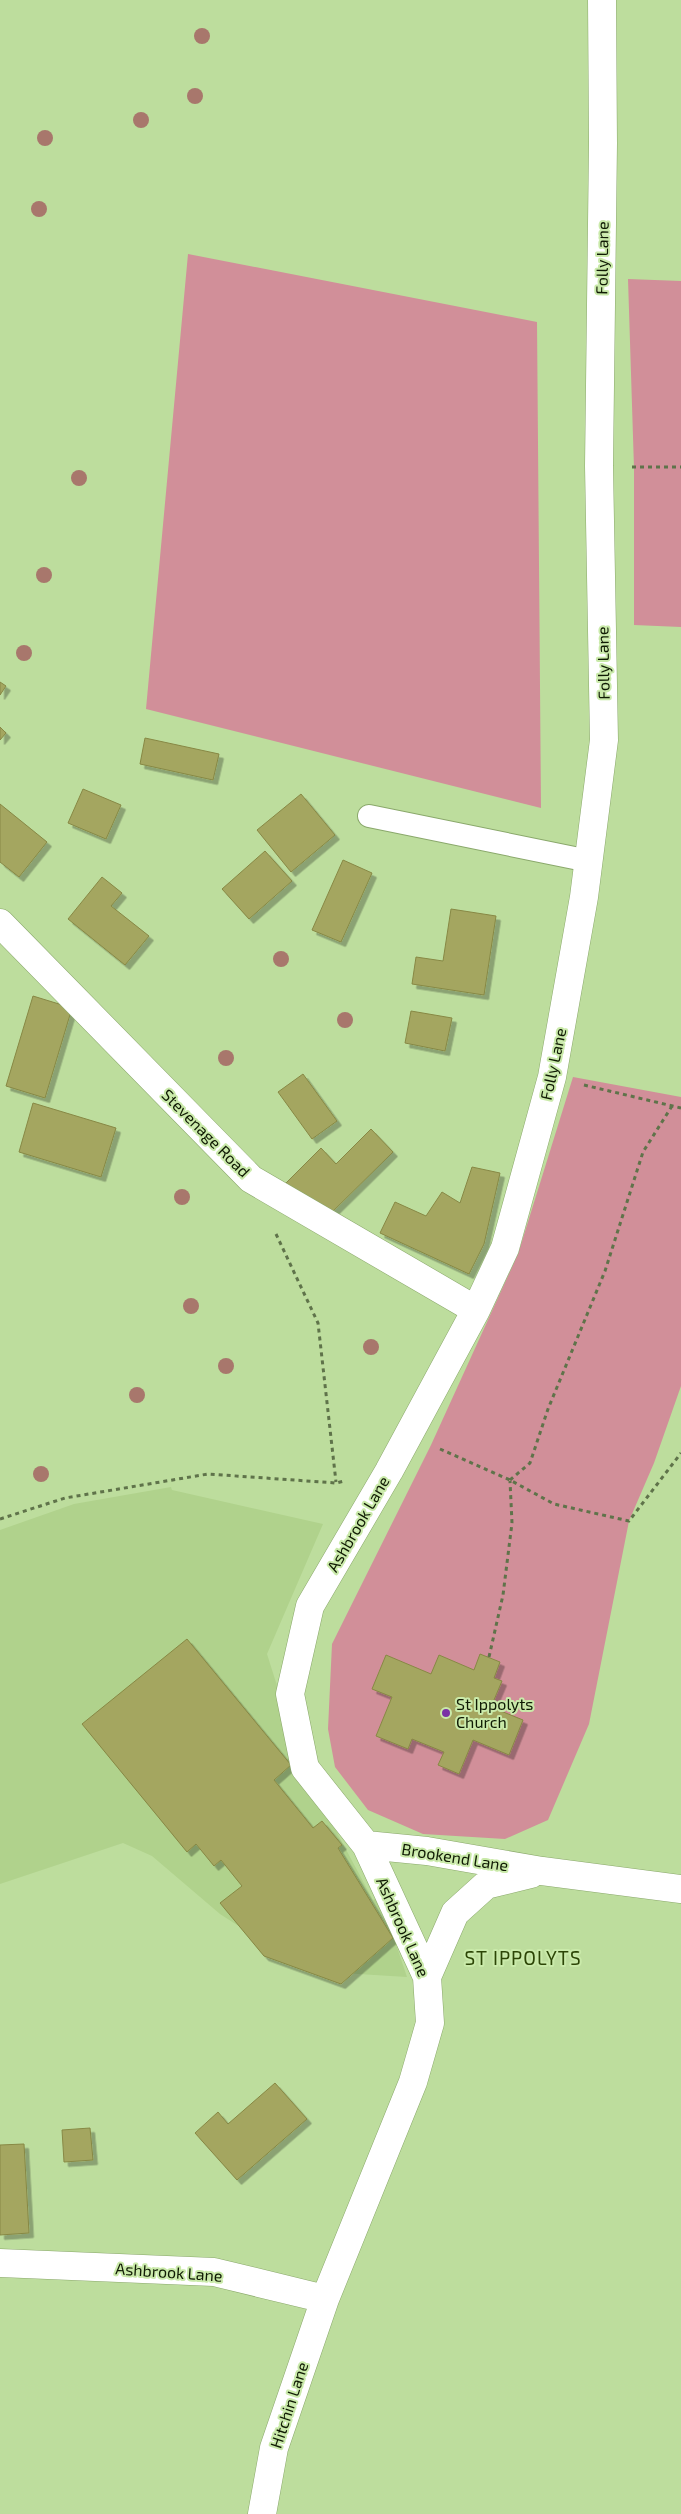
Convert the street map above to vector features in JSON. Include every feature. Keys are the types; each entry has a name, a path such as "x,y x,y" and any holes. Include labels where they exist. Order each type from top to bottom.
{"street":[{"name":"Folly Lane","path":"476,1310 505,1248 552,1077 589,861 604,740 599,466 603,143 602,0"},
{"name":"Stevenage Road","path":"0,923 251,1179 476,1310"},
{"name":"Ashbrook Lane","path":"0,2263 214,2272 325,2299 413,2082 430,2023 427,1978 366,1845 305,1768 290,1694 310,1606 389,1471 476,1310"},
{"name":"Brookend Lane","path":"366,1845 427,1851 542,1871 681,1889"},
{"name":"Brookend Lane","path":"427,1978 455,1913 486,1885 542,1871"},
{"name":"Hitchin Lane","path":"262,2514 274,2448 325,2299"}],"lane":[{"path":"369,816 589,861"}],"path":[{"path":"599,466 681,467"},
{"path":"552,1077 681,1108"},
{"path":"510,1480 530,1463 548,1409 605,1271 643,1152 672,1106"},
{"path":"276,1233 318,1322 336,1482"},
{"path":"410,1430 431,1445 510,1480 554,1504 629,1521 681,1453"},
{"path":"0,1518 65,1498 208,1474 336,1482 389,1471"},
{"path":"489,1657 504,1586 512,1524 510,1480"}],"shaded area":[{"path":"188,254 537,322 541,808 146,709"},
{"path":"628,279 681,281 681,627 634,625 634,468"},
{"path":"573,1077 681,1097 681,1386 654,1463 629,1521 589,1724 548,1820 505,1839 423,1834 368,1810 335,1767 328,1729 332,1644 431,1445 518,1254"},
{"path":"171,1487 172,1490 323,1524 267,1654 304,1771 373,1900 380,1897 407,1977 342,1973 288,1958 220,1914 152,1856 123,1843 0,1884 0,1530 74,1504"}],"building":[{"path":"0,682 6,686 0,695"},
{"path":"0,727 6,733 0,740"},
{"path":"145,738 219,754 213,780 140,764"},
{"path":"83,789 121,805 106,839 68,823"},
{"path":"301,794 335,835 291,872 257,830"},
{"path":"0,804 47,842 19,877 0,862"},
{"path":"265,851 292,881 249,919 222,889"},
{"path":"343,860 372,873 341,942 312,930"},
{"path":"102,877 122,893 111,906 149,936 125,965 68,919"},
{"path":"451,909 496,916 484,995 412,984 416,957 443,961"},
{"path":"33,996 72,1008 45,1098 6,1086"},
{"path":"411,1011 452,1018 445,1051 405,1043"},
{"path":"303,1074 337,1121 312,1139 278,1092"},
{"path":"33,1103 116,1128 101,1177 19,1152"},
{"path":"371,1129 393,1152 321,1223 284,1185 321,1148 336,1164"},
{"path":"472,1167 500,1173 484,1244 469,1274 380,1233 395,1202 426,1216 442,1192 460,1203"},
{"path":"187,1639 291,1765 274,1780 313,1828 322,1821 342,1845 338,1848 393,1938 341,1984 264,1956 220,1903 242,1886 221,1860 214,1866 196,1844 187,1852 82,1724"},
{"name":"St Ippolyts Church","path":"480,1654 500,1662 494,1678 502,1681 491,1707 523,1720 509,1755 473,1740 459,1774 438,1765 444,1752 412,1739 408,1749 376,1736 392,1697 372,1689 386,1655 431,1674 439,1655 474,1670"},
{"path":"275,2083 307,2119 237,2180 195,2133 218,2112 228,2124"},
{"path":"90,2128 93,2160 64,2162 62,2130"},
{"path":"24,2144 29,2233 0,2235 0,2145"}],"place":[{"name":"St Ippolyts Church","path":"446,1713"}],"district":[{"name":"ST IPPOLYTS","path":"523,1958"}]}
